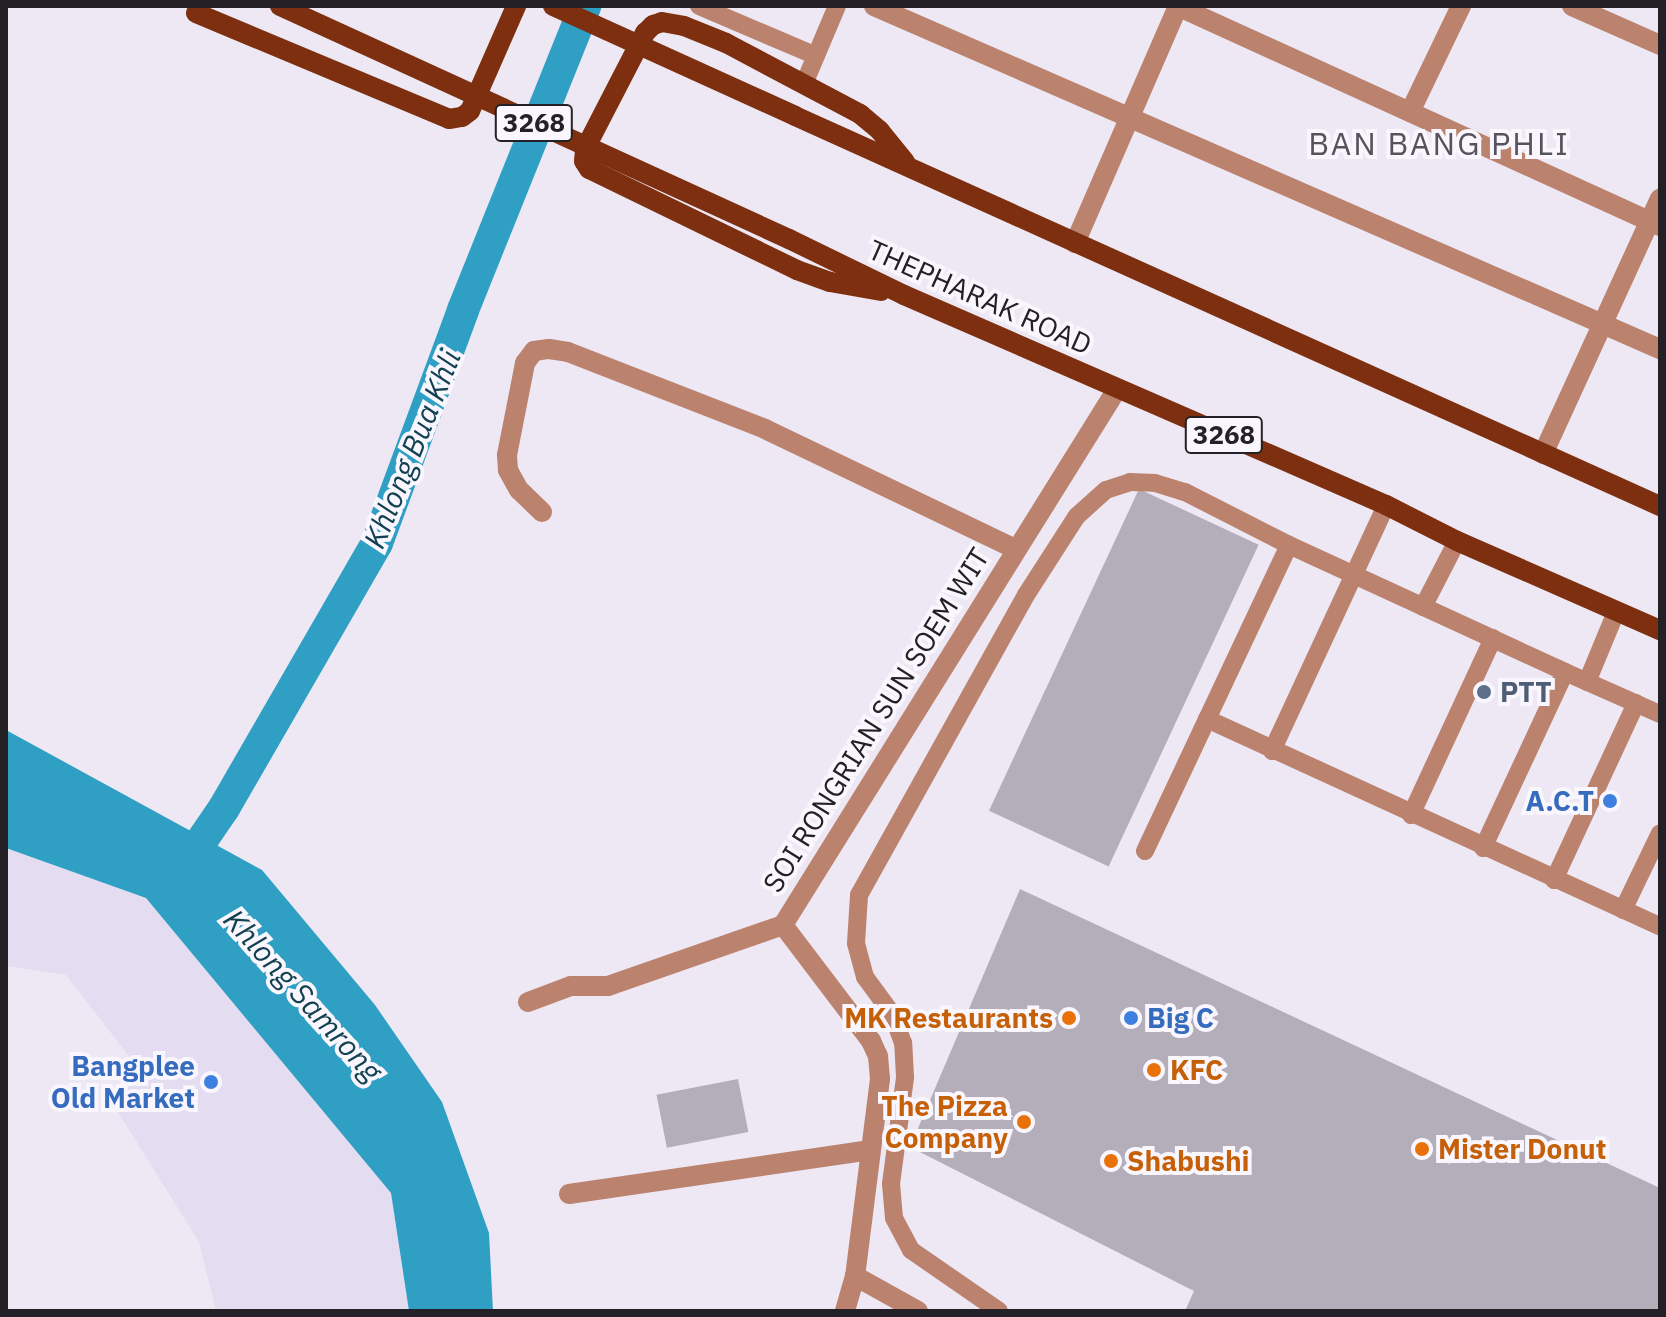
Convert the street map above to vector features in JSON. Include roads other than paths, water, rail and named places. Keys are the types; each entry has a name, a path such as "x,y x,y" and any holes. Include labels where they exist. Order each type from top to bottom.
{"main road":[{"name":"THEPHARAK ROAD","path":"280,6 789,239 904,295 1386,505 1457,541 1660,630"},
{"path":"190,9 449,119 462,117 470,111 516,6"},
{"path":"553,6 1075,243 1323,351 1660,506"},
{"path":"904,295 830,282 797,270 589,169 584,161 586,142 653,25 684,26 726,43 860,114 880,131 909,167"}],"street":[{"path":"874,6 1660,349"},
{"path":"1075,243 1178,6 1655,224"},
{"path":"1410,112 1461,6"},
{"path":"1572,6 1660,45"},
{"path":"1543,454 1603,323 1655,224 1660,198"},
{"path":"542,512 519,490 508,470 507,455 525,363 534,351 549,349 568,352 765,429 1015,549"},
{"name":"SOI RONGRIAN SUN SOEM WIT","path":"528,1002 571,986 608,986 783,925 1117,389"},
{"path":"783,925 871,1041 878,1056 880,1079 855,1276 845,1311"},
{"path":"569,1194 869,1150"},
{"path":"855,1276 918,1311"}],"lane":[{"path":"699,6 816,56"},
{"path":"804,84 837,6"},
{"path":"999,1311 911,1250 894,1218 891,1184 905,1077 903,1043 893,1015 865,977 856,943 859,895 1026,595 1077,516 1106,490 1130,482 1155,483 1185,492 1353,575 1660,714"},
{"path":"1272,751 1386,505"},
{"path":"1423,607 1457,541"},
{"path":"1145,851 1289,545"},
{"path":"1587,682 1616,612"},
{"path":"1411,815 1493,638"},
{"path":"1483,848 1565,672"},
{"path":"1554,880 1636,703"},
{"path":"1207,719 1483,848 1660,926"},
{"path":"1623,910 1660,833"}],"water":[{"name":"Khlong Samrong","path":"6,730 262,870 375,1005 442,1102 489,1233 493,1311 409,1311 391,1193 146,898 6,848"}],"waterway":[{"name":"Khlong Bua Khli","path":"185,865 224,808 377,543 463,310 585,6"}],"place":[{"name":"PTT","path":"1484,692"},
{"name":"A.C.T","path":"1610,801"},
{"name":"MK Restaurants","path":"1069,1018"},
{"name":"Big C","path":"1131,1018"},
{"name":"KFC","path":"1154,1070"},
{"name":"Bangplee Old Market","path":"211,1082"},
{"name":"The Pizza Company","path":"1024,1122"},
{"name":"Mister Donut","path":"1422,1149"},
{"name":"Shabushi","path":"1111,1161"}],"district":[{"name":"BAN BANG PHLI","path":"1439,143"}]}
